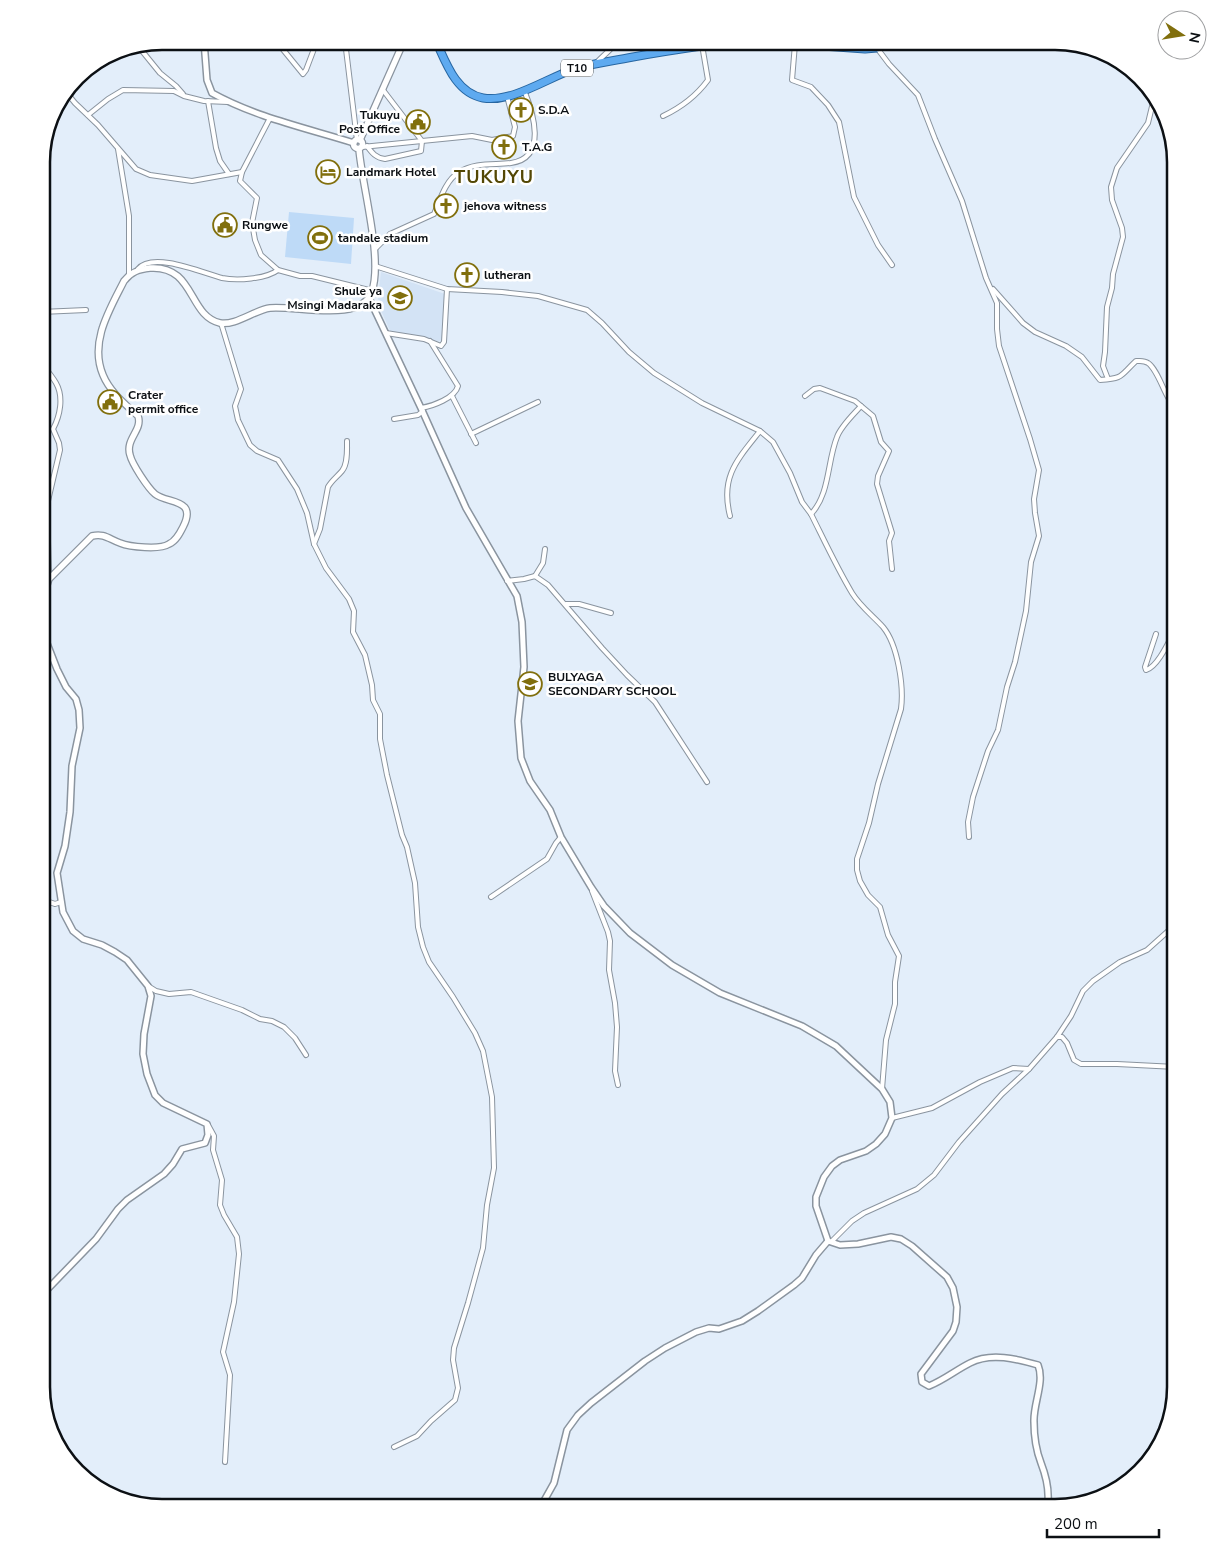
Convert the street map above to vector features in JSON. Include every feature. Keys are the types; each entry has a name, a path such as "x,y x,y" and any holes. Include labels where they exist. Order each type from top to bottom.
{"highway":[{"name":"T10","path":"440,50 450,72 462,87 483,98 507,96 575,69 594,64 674,50"}],"main road":[{"path":"50,578 92,536 99,534 129,546 163,548 175,541 186,520 187,512 182,504 156,495 149,488 130,456 130,441 140,420 117,396 103,376 98,360 104,322 128,275 138,269 159,268 169,270 188,287 205,316 221,323 229,323 271,308 350,310 369,298 372,291 375,266 360,144 400,50"}],"street":[{"path":"203,50 207,80 212,92 229,102 270,118 360,144 472,136 492,140 513,136 516,131 507,96"},
{"path":"283,50 303,74 314,50"},
{"path":"346,50 360,144 376,157 385,159 420,152 422,140 383,90"},
{"path":"594,64 609,50"},
{"path":"663,116 700,90 708,80 703,50"},
{"path":"794,50 792,80 811,87 828,105 840,122 854,197 878,245 892,265"},
{"path":"878,50 918,95 962,201 980,261 992,288 1023,323 1035,332 1066,346 1082,357 1100,380 1116,379 1126,373 1136,361 1144,361 1149,363 1167,396"},
{"path":"143,52 160,73 176,86 184,96"},
{"path":"88,115 123,90 174,91 184,96 208,101 229,102"},
{"path":"374,250 390,234 434,214 442,193 458,172 468,168 512,163 524,159 535,142 533,113 524,90"},
{"path":"71,97 118,149 127,156 136,169 150,175 192,181 207,180 242,172"},
{"path":"208,101 218,154 228,174"},
{"path":"1108,380 1102,366 1105,352 1107,308 1113,274 1123,237 1122,228 1112,200 1112,187 1117,168 1148,123 1152,107"},
{"path":"270,118 242,172 240,182 257,198 252,223 255,240 261,255 278,270 300,276 312,276 372,291"},
{"path":"118,149 128,216 128,275"},
{"path":"138,269 142,264 151,262 170,263 225,278 258,278 271,275 278,270"},
{"path":"375,266 447,289 538,296 587,310 629,352 654,373 702,403 760,431 772,442 790,473 802,502 811,514 853,594 884,628 892,640 903,698 894,737 878,784 869,823 857,859 860,881 868,895 880,907 888,935 899,956 894,1004 886,1040 882,1089"},
{"path":"968,837 968,822 973,797 988,751 998,730 1007,686 1015,662 1026,611 1031,562 1039,536 1034,499 1039,470 999,346 997,303 992,288"},
{"path":"386,334 430,341 441,346 444,342 447,289"},
{"path":"369,298 422,409 466,508 517,596 522,622 524,668 518,721 521,758 530,781 550,810 561,837 590,887 604,906 630,933 672,965 720,993 802,1026 836,1046 882,1089 890,1102 892,1118 885,1134 876,1144 866,1150 840,1160 832,1166 824,1177 816,1196 816,1206 829,1242"},
{"path":"50,312 86,310"},
{"path":"221,323 241,389 235,406 238,420 250,445 257,451 278,460 297,489 307,513 314,544 326,568 349,599 354,611 353,632 365,656 372,685 373,700 380,714 380,739 387,775 413,874 418,927 423,947 428,962 453,996 475,1033 483,1051 492,1097 494,1168 487,1205 486,1228 481,1258 454,1348 453,1360 458,1388 455,1400 431,1421 418,1436 394,1447"},
{"path":"394,419 418,414 422,409 457,392 458,386 430,341"},
{"path":"50,374 56,383 60,395 60,410 53,429 60,450 50,492"},
{"path":"805,396 814,389 820,388 855,401 873,416 881,442 889,451 876,484 892,533 889,541 892,570"},
{"path":"452,396 476,443"},
{"path":"471,434 538,402"},
{"path":"811,514 818,506 824,494 831,454 838,434 860,406"},
{"path":"730,516 726,497 729,474 743,452 760,431"},
{"path":"314,544 320,528 328,487 331,481 344,469 347,441"},
{"path":"507,581 535,576 543,563 545,549"},
{"path":"535,576 548,585 608,654 655,702 707,782"},
{"path":"566,604 579,604 611,612"},
{"path":"1156,634 1145,666 1146,670 1151,669 1167,644"},
{"path":"50,652 66,687 76,699 79,710 80,728 72,766 69,820 58,873 60,902 64,916 73,931 83,939 102,945 115,952 126,960 148,986 156,991 169,994 191,992 284,1027 295,1038 306,1055"},
{"path":"492,897 547,859 561,837"},
{"path":"590,887 610,941 609,970 618,1026 615,1071 618,1085"},
{"path":"50,902 54,904 60,902"},
{"path":"545,1499 554,1483 567,1430 584,1409 644,1361 665,1348 696,1332 742,1321 758,1311 798,1281 816,1256 852,1221 864,1213 917,1189 934,1175 959,1142 1002,1094 1029,1069 1057,1036 1071,1016 1083,991 1093,980 1120,962 1148,950 1167,932"},
{"path":"148,986 150,996 143,1054 147,1074 155,1095 162,1103 207,1124 214,1136 213,1150 222,1180 220,1205 237,1237 238,1254 234,1302 223,1352 230,1375 225,1462"},
{"path":"1057,1036 1062,1037 1067,1043 1074,1060 1081,1064 1167,1067"},
{"path":"892,1118 932,1108 980,1082 1013,1068 1029,1069"},
{"path":"50,1287 96,1239 118,1208 164,1174 182,1149 204,1143 208,1135 207,1124"},
{"path":"829,1242 840,1245 858,1244 891,1237 901,1239 947,1276 953,1288 957,1307 956,1322 953,1331 921,1374 922,1382 929,1386 941,1381 971,1362 984,1357 996,1356 1016,1359 1038,1366 1041,1372 1033,1413 1034,1437 1046,1475 1048,1499"}],"shaded area":[{"name":"tandale stadium","path":"289,212 354,218 351,264 285,257"},
{"path":"381,272 445,294 443,342 391,333 379,306 378,297"}],"place":[{"name":"S.D.A","path":"521,110"},
{"name":"Tukuyu Post Office","path":"418,122"},
{"name":"T.A.G","path":"504,147"},
{"name":"Landmark Hotel","path":"328,172"},
{"name":"jehova witness","path":"446,206"},
{"name":"Rungwe","path":"225,225"},
{"name":"tandale stadium","path":"320,238"},
{"name":"lutheran","path":"467,275"},
{"name":"Shule ya Msingi Madaraka","path":"400,298"},
{"name":"Crater permit office","path":"110,402"},
{"name":"BULYAGA SECONDARY SCHOOL","path":"530,684"}],"district":[{"name":"TUKUYU","path":"494,177"}]}
